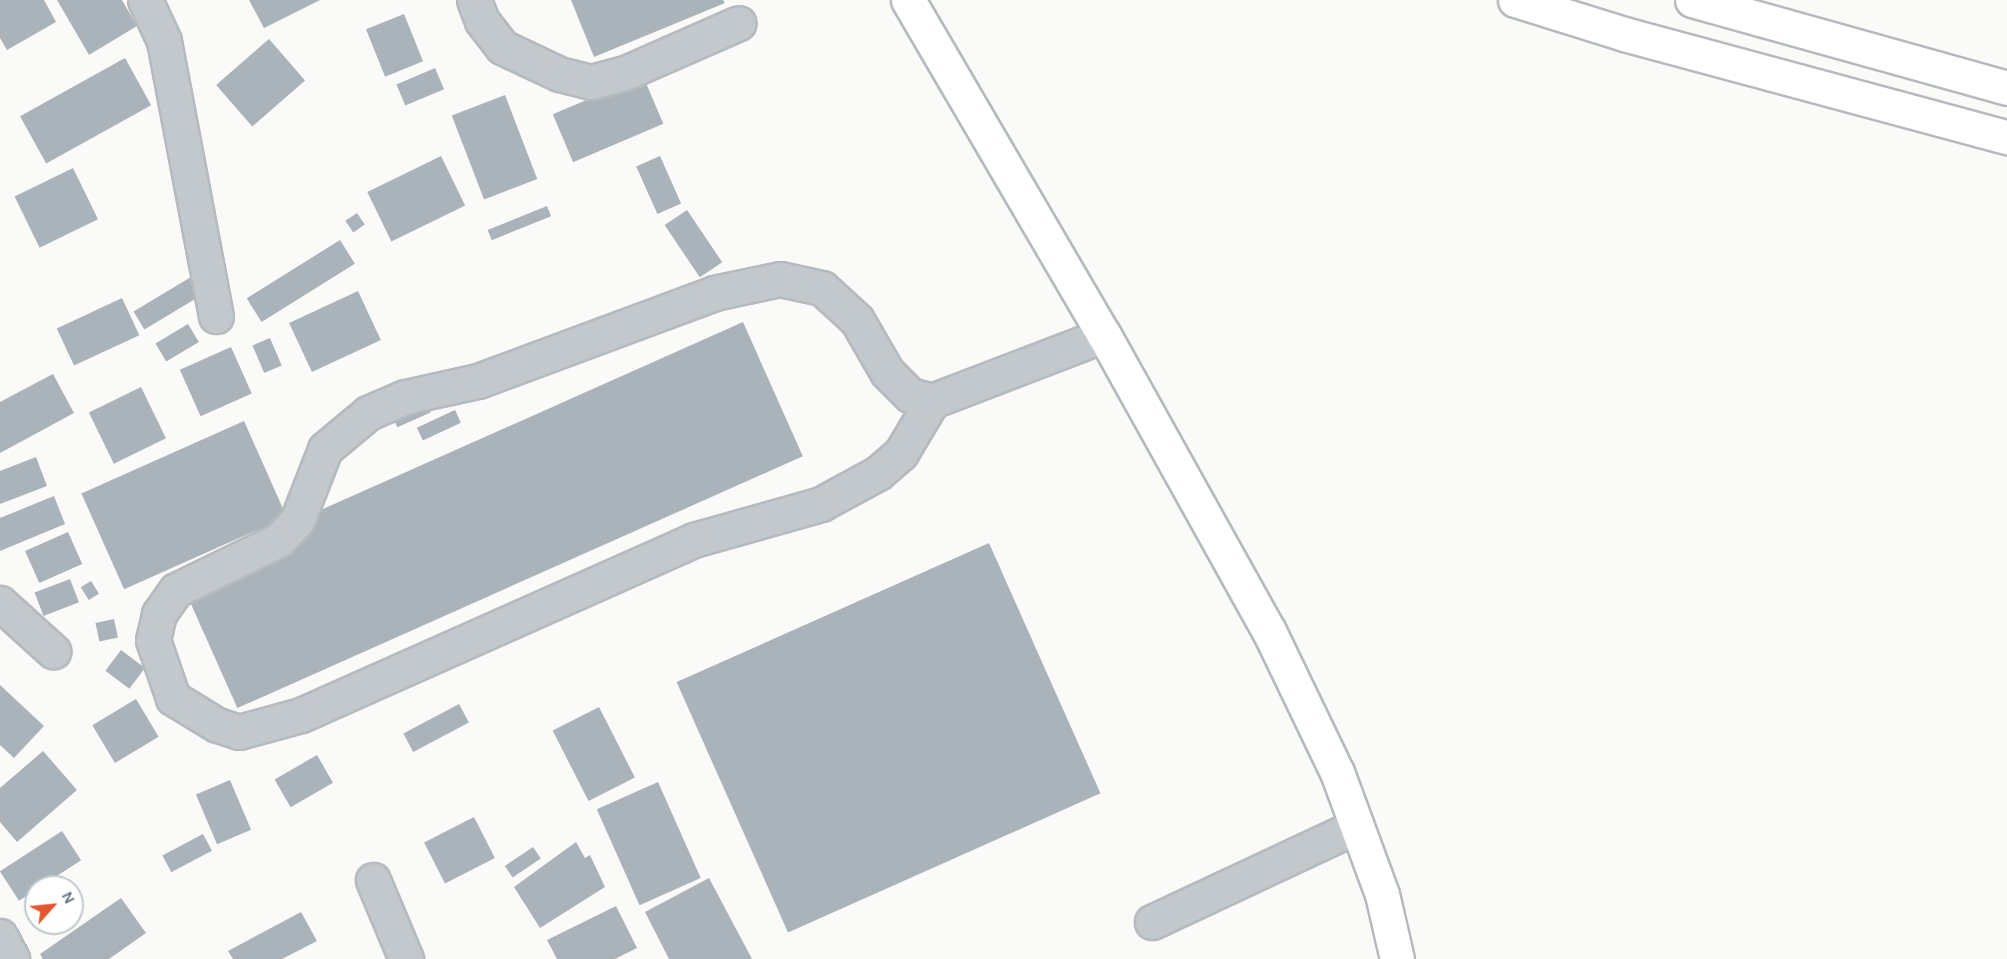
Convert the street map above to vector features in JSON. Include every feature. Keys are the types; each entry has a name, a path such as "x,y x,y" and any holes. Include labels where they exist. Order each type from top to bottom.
{"main road":[{"path":"908,0 1104,335 1279,651 1337,772 1382,894 1397,959"},
{"path":"1515,0 1624,34 2007,137"},
{"path":"1692,0 2007,88"}],"street":[{"path":"145,0 164,41 216,316"},
{"path":"474,0 482,21 502,47 559,75 591,82 625,73 739,23"},
{"path":"932,402 910,395 887,372 857,320 822,288 780,279 714,292 477,381 405,397 368,413 325,449 297,521 279,540 176,590 159,614 153,640 172,698 217,725 239,732 301,715 694,540 821,504 879,473 902,453 932,402 1104,335"},
{"path":"0,603 52,651"},
{"path":"1152,922 1357,826"},
{"path":"373,880 406,959"},
{"path":"0,936 12,959"}],"building":[{"path":"0,0 44,0 56,22 7,50 0,38"},
{"path":"57,0 122,0 137,26 89,55"},
{"path":"249,0 320,0 264,28"},
{"path":"571,0 723,0 725,3 594,57"},
{"path":"404,14 423,61 385,77 366,29"},
{"path":"269,39 305,81 252,126 216,85"},
{"path":"125,58 151,105 46,163 20,116"},
{"path":"435,68 444,89 405,106 396,84"},
{"path":"643,76 663,124 573,162 553,114"},
{"path":"505,95 537,179 484,199 452,115"},
{"path":"441,156 465,205 391,241 367,192"},
{"path":"660,156 681,204 657,214 636,167"},
{"path":"73,168 98,219 40,248 15,196"},
{"path":"547,206 551,216 492,240 488,230"},
{"path":"687,210 722,262 700,277 665,225"},
{"path":"357,213 365,225 353,232 345,221"},
{"path":"340,240 355,264 262,322 247,298"},
{"path":"191,277 202,295 144,330 134,312"},
{"path":"358,291 381,340 312,372 289,323"},
{"path":"122,298 139,335 74,366 57,328"},
{"path":"743,322 803,456 237,708 178,574"},
{"path":"188,324 199,342 166,362 155,344"},
{"path":"270,338 282,366 264,373 253,345"},
{"path":"231,347 252,394 201,416 180,370"},
{"path":"53,374 74,413 0,453 0,402"},
{"path":"141,387 166,438 114,464 89,412"},
{"path":"427,403 431,412 397,427 393,418"},
{"path":"455,410 461,423 423,440 417,428"},
{"path":"244,421 287,517 124,589 81,493"},
{"path":"36,457 47,486 0,504 0,471"},
{"path":"54,496 65,524 0,551 0,518"},
{"path":"68,532 82,564 39,583 25,551"},
{"path":"989,543 1100,793 788,932 677,682"},
{"path":"70,579 79,602 43,616 35,593"},
{"path":"91,581 99,594 89,600 81,587"},
{"path":"114,619 118,638 99,642 95,623"},
{"path":"121,650 145,668 129,689 105,671"},
{"path":"0,685 44,726 14,758 0,745"},
{"path":"136,699 159,737 115,763 92,725"},
{"path":"459,704 469,723 413,752 403,734"},
{"path":"599,707 635,777 589,801 553,731"},
{"path":"43,751 77,790 17,842 0,822 0,788"},
{"path":"317,755 333,783 291,807 275,780"},
{"path":"230,780 251,830 217,844 196,794"},
{"path":"658,782 701,878 639,905 597,809"},
{"path":"474,817 495,858 445,883 424,842"},
{"path":"62,831 81,860 59,875 24,875 24,897 19,901 0,871"},
{"path":"203,834 212,851 171,872 162,856"},
{"path":"576,842 585,858 590,855 605,887 540,928 514,887"},
{"path":"533,847 541,859 513,878 505,866"},
{"path":"709,878 752,959 669,959 645,912"},
{"path":"121,898 146,933 109,959 43,959 40,954 67,935 84,935 84,924"},
{"path":"616,906 637,948 615,959 557,959 547,940"},
{"path":"301,912 317,941 282,959 233,959 228,951"}]}
